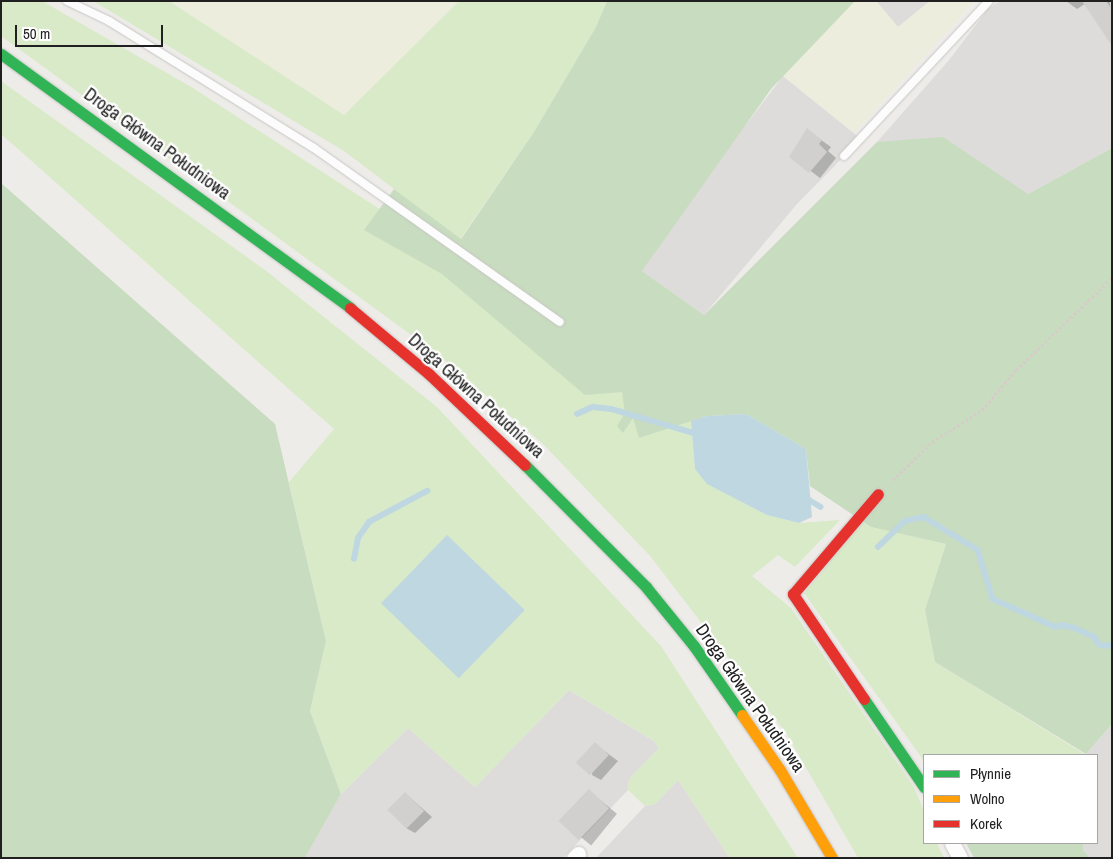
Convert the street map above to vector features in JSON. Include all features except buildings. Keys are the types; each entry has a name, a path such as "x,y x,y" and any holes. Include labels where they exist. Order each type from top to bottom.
{"main road":[{"name":"Droga Główna Południowa","path":"1,54 331,292 429,374 510,449 633,574 670,617 749,723 832,858"},
{"path":"878,494 793,594 923,785"}],"street":[{"path":"953,844 960,858"}],"lane":[{"path":"66,1 109,21 314,148 560,322"},
{"path":"844,156 990,1"}],"path":[{"path":"878,494 932,442 982,410 1016,370 1112,278"}],"shaded area":[{"path":"876,1 930,1 898,27"},
{"path":"1000,1 1112,1 1112,148 1028,194 877,142 949,60 988,9"},
{"path":"783,76 861,139 797,204 704,315 642,271 706,177"},
{"path":"569,690 654,741 659,748 629,779 628,790 563,858 305,858 341,794 408,728 475,787"},
{"path":"1112,724 1112,858 1090,858 1083,850 1083,844 1098,844 1098,754 1086,754"},
{"path":"678,780 730,858 596,858 645,806 655,804"}],"green space":[{"path":"1,1 42,1 193,88 441,249 627,337 639,438 691,421 695,469 708,484 767,515 799,523 840,520 795,567 778,555 752,576 791,608 914,787 923,809 923,844 937,844 944,858 858,858 786,733 650,556 543,444 436,353 1,36"},
{"path":"93,1 169,1 344,115 459,1 607,1 596,27 534,132 460,239 344,151"},
{"path":"169,1 459,1 344,115"},
{"path":"607,1 855,1 771,89 642,271 704,315 877,142 943,137 1028,194 1112,148 1112,724 1086,754 935,662 925,610 946,544 871,527 810,486 806,449 746,414 707,416 639,438 633,418 623,433 617,426 625,413 622,392 585,395 442,274 364,230 394,189 461,239 534,132 596,27"},
{"path":"855,1 876,1 898,27 930,1 975,1 854,133 783,76"},
{"path":"1,81 265,270 437,407 661,646 798,858 730,858 678,780 655,804 645,806 628,790 629,779 659,748 654,741 569,690 475,787 408,728 341,794 310,711 326,641 289,482 334,429 1,134"},
{"path":"1,183 275,424 326,641 310,711 341,794 305,858 1,858"},
{"path":"863,522 871,527 946,544 925,610 935,662 1084,754 923,754 923,760 804,593"},
{"path":"967,844 1083,844 1083,850 1090,858 974,858"}],"water":[{"path":"746,414 806,449 812,517 799,523 767,515 707,484 695,469 691,421 707,416"},
{"path":"447,535 525,610 459,678 381,603"}],"waterway":[{"path":"577,414 593,407 611,409 697,434"},
{"path":"354,559 358,538 369,522 427,491"},
{"path":"806,498 821,507"},
{"path":"878,547 905,521 924,517 978,550 993,599 1056,627 1061,625 1075,628 1094,637 1100,645 1112,646"}],"traffic: fast":[{"path":"1,54 350,308"},
{"path":"525,465 646,587 694,646 742,715"},
{"path":"864,699 923,786"}],"traffic: slow":[{"path":"742,715 780,770 832,858"}],"traffic: jam":[{"path":"350,308 429,374 525,465"},
{"path":"864,699 793,594 878,494"}]}
